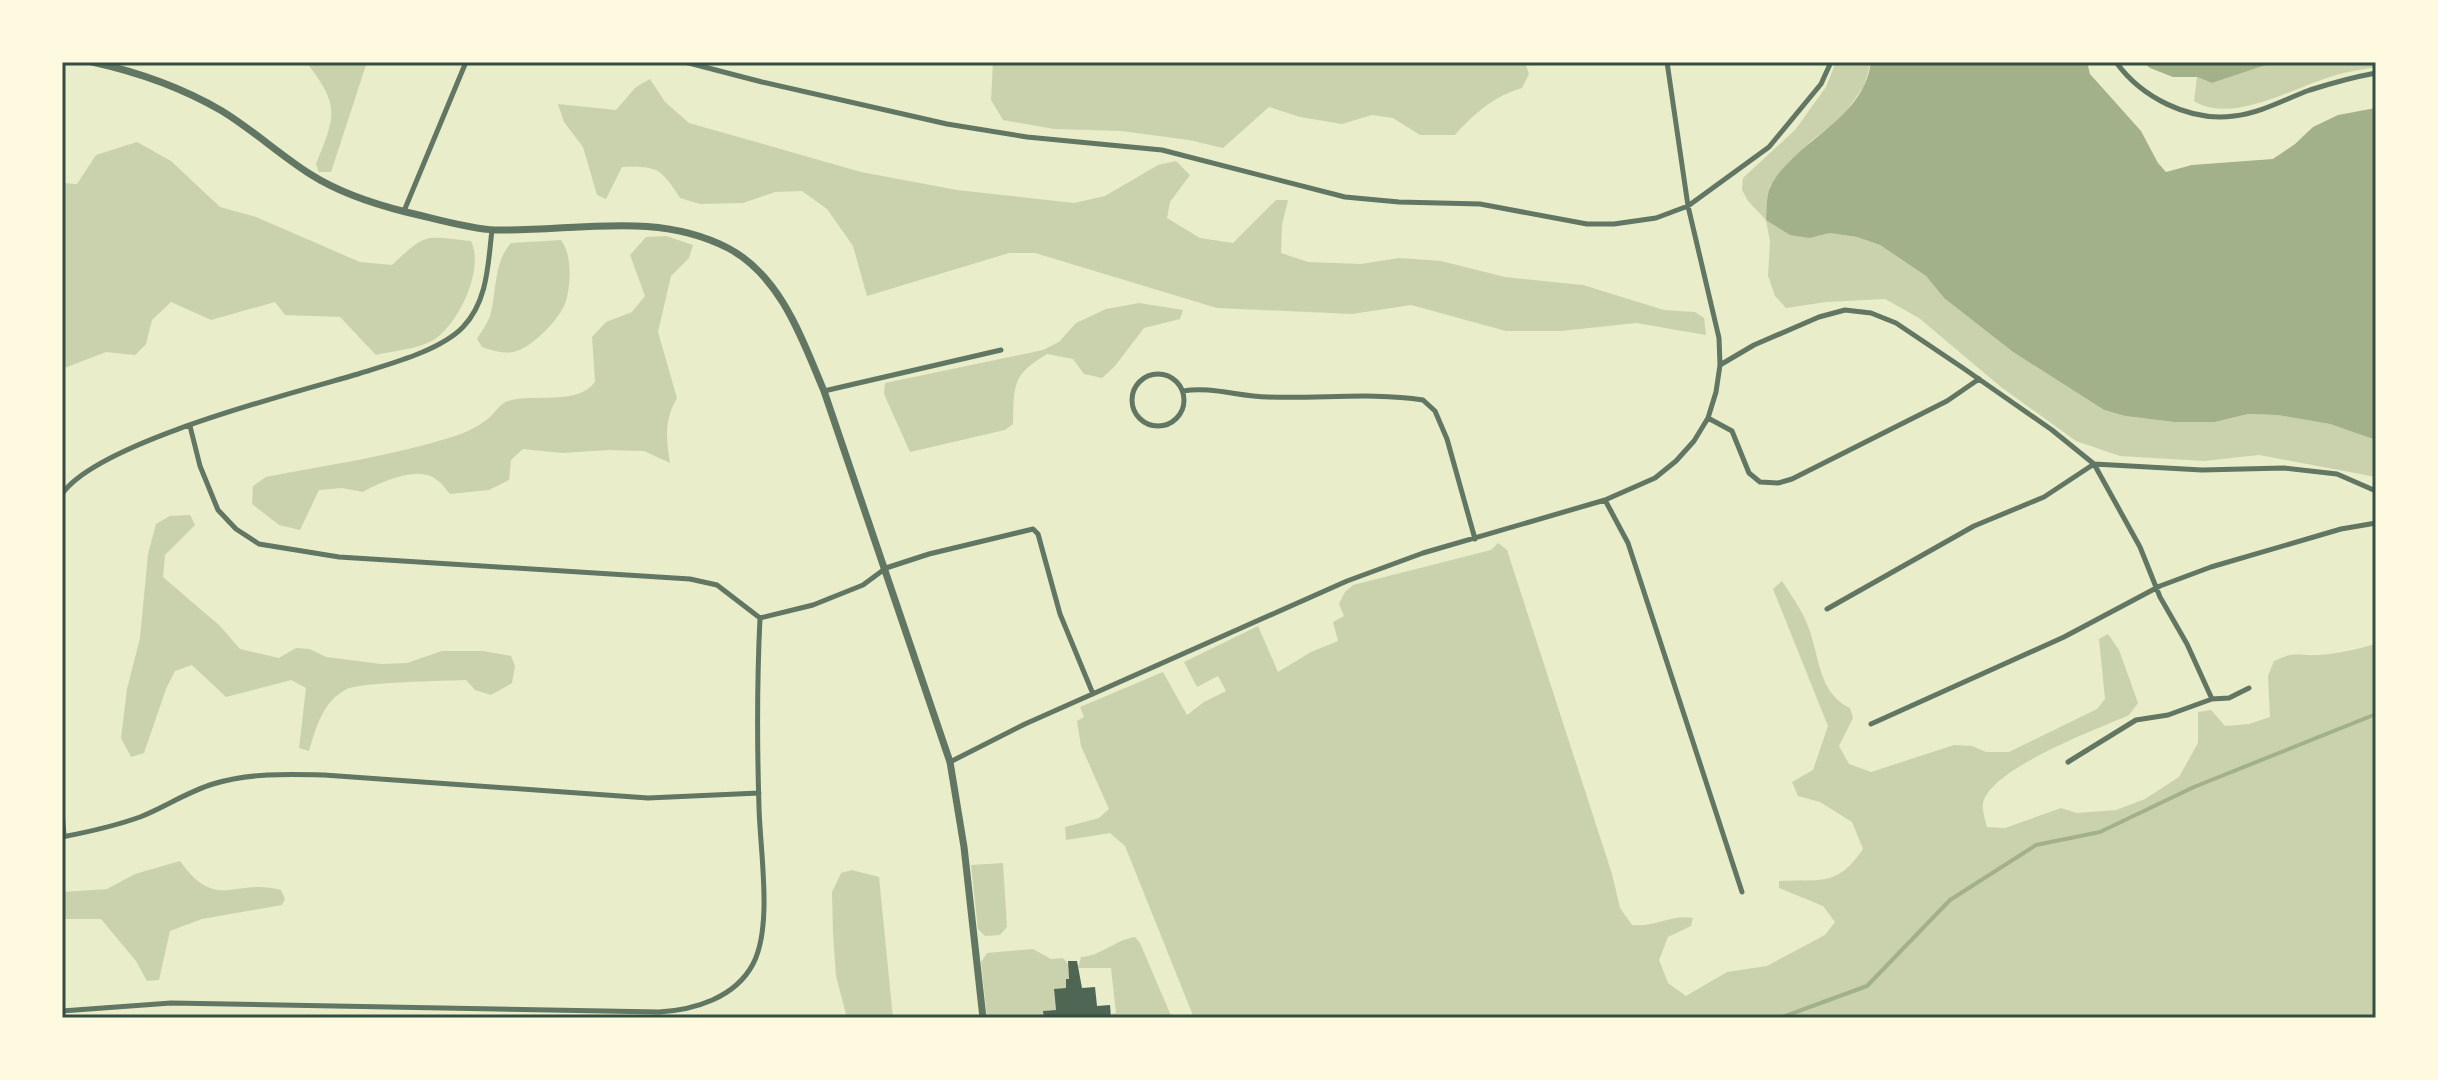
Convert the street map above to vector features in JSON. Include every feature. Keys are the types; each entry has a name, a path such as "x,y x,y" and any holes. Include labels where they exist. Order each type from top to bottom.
{"street":[{"path":"92,62 151,77 200,99 224,112 312,175 336,188 404,211 492,230 628,224 681,230 732,250 753,266 771,286 800,332 824,391 950,762 964,847 983,1018"},
{"path":"404,211 466,62"},
{"path":"685,62 947,124 1027,137 1162,150 1345,197 1480,204 1587,224 1656,218 1688,206 1769,147 1821,84 1831,62"},
{"path":"950,762 1093,694 1347,581 1423,553 1605,500 1655,478 1676,461 1694,441 1708,418 1720,365 1719,338 1688,206 1667,62"},
{"path":"2116,62 2133,84 2155,99 2207,116 2233,116 2323,86 2376,73"},
{"path":"62,494 85,473 108,459 190,426 390,364 440,343 462,328 478,306 486,280 492,230"},
{"path":"1720,365 1794,327 1845,310 1871,313 1896,323 1979,379 2094,464 2140,547 2156,588 2187,644 2212,699"},
{"path":"824,391 1001,350"},
{"path":"1154,374 1169,376 1183,391 1181,413 1168,424 1143,422 1133,407 1134,390 1154,374"},
{"path":"1708,418 1732,431 1749,473 1760,482 1778,483 1792,479 1947,401 1979,379"},
{"path":"1183,391 1197,389 1259,397 1423,400 1435,411 1447,439 1475,539"},
{"path":"190,426 200,466 218,510 236,529 259,544 339,557 690,579 717,585 760,618"},
{"path":"1827,609 1974,526 2044,497 2094,464 2202,470 2257,467 2311,470 2337,474 2376,491"},
{"path":"1605,500 1628,543 1742,892"},
{"path":"1871,724 2052,643 2156,588 2211,567 2341,529 2376,523"},
{"path":"760,618 813,605 863,585 886,568 929,554 1028,530 1036,531 1060,614 1093,694"},
{"path":"62,1011 171,1003 659,1012 686,1011 711,1001 734,987 752,966 761,941 760,618"},
{"path":"2068,762 2136,720 2168,715 2212,699 2229,698 2249,688"},
{"path":"62,811 63,836 117,825 216,783 270,774 324,775 648,798 759,793"}],"shaded area":[{"path":"306,62 367,62 331,172 319,172 316,164 331,122 329,100"},
{"path":"993,62 1525,62 1529,74 1522,88 1486,106 1455,135 1420,135 1393,118 1372,115 1342,124 1300,117 1269,107 1223,148 1121,131 1054,129 1003,120 991,100"},
{"path":"1836,62 1871,62 1864,86 1841,119 1811,141 1770,186 1767,220 1810,238 1830,233 1857,237 1880,245 1926,276 1944,298 2013,352 2104,410 2174,422 2215,422 2248,414 2277,415 2330,424 2376,440 2376,477 2259,455 2204,461 2120,456 2076,441 2001,387 1919,318 1885,299 1786,308 1775,296 1768,276 1770,242 1766,220 1748,201 1742,190 1743,178 1795,130 1826,87"},
{"path":"1871,62 2087,62 2090,74 2141,131 2166,172 2192,165 2273,159 2313,127 2338,115 2376,108 2376,440 2330,424 2277,415 2248,414 2215,422 2174,422 2104,410 2013,352 1944,298 1926,276 1880,245 1857,237 1830,233 1810,238 1790,235 1766,220 1768,196 1774,180 1793,158 1852,105 1867,78"},
{"path":"2143,62 2275,62 2212,83 2197,77 2173,77"},
{"path":"2275,62 2376,62 2376,67 2333,76 2242,107 2209,107 2194,101 2197,77 2212,83"},
{"path":"650,79 665,102 689,123 861,172 957,190 1074,203 1105,196 1158,165 1176,161 1190,175 1170,202 1167,218 1200,238 1233,243 1276,200 1288,200 1282,225 1281,253 1308,262 1361,264 1399,258 1441,261 1505,277 1583,285 1664,310 1695,312 1704,318 1706,335 1636,323 1561,331 1506,331 1411,305 1352,314 1217,308 1035,253 1009,253 867,296 853,246 827,209 802,191 775,192 743,203 700,204 680,198 668,180 651,168 622,167 606,199 597,195 583,147 564,122 558,104 616,110 636,87"},
{"path":"137,142 171,161 220,207 256,217 360,262 392,265 412,247 427,239 471,241 474,266 466,296 451,323 432,341 376,355 340,317 285,315 275,302 211,320 171,302 152,320 146,344 135,355 106,352 62,369 62,183 77,184 96,155"},
{"path":"666,236 693,245 689,258 671,276 658,332 677,398 667,429 670,463 644,451 562,453 523,449 511,460 509,480 489,490 450,494 437,480 420,474 389,480 363,492 342,488 319,490 300,530 279,525 252,504 253,486 266,477 429,444 473,428 508,401 566,396 587,389 595,382 592,337 606,322 632,312 645,296 630,255 646,237"},
{"path":"561,240 569,261 570,278 566,301 558,316 544,332 520,350 505,352 482,347 477,339 490,316 498,269 505,251 511,243"},
{"path":"1139,303 1183,310 1180,319 1144,328 1102,378 1084,374 1073,359 1047,354 1036,361 1017,382 1013,424 1005,430 910,452 884,394 885,383 1043,350 1059,342 1076,323 1106,309"},
{"path":"190,515 195,525 165,555 163,577 220,626 240,649 279,658 296,648 310,649 326,657 381,664 407,663 442,651 483,651 511,656 515,666 512,683 491,695 475,690 466,680 386,683 347,689 326,708 309,751 299,748 306,688 291,680 226,697 192,665 175,671 144,753 131,757 121,738 127,689 140,638 148,554 156,524 170,516"},
{"path":"1498,543 1507,550 1612,874 1620,908 1632,925 1693,918 1691,926 1668,937 1659,960 1668,983 1686,996 1727,972 1767,966 1825,935 1835,922 1823,906 1779,888 1779,881 1818,880 1836,875 1845,870 1863,849 1852,822 1820,802 1798,796 1792,782 1813,770 1828,726 1773,589 1782,581 1806,620 1826,684 1850,708 1853,718 1839,746 1849,764 1871,772 1954,745 1972,746 1986,752 2009,752 2097,709 2105,699 2099,639 2108,634 2119,650 2138,703 2129,715 2047,751 2005,776 1990,790 1983,803 1987,827 2005,828 2061,808 2077,813 2116,810 2145,799 2179,777 2198,743 2198,712 2211,710 2225,726 2249,724 2270,717 2268,676 2274,661 2292,655 2333,654 2376,644 2376,1018 1194,1018 1125,846 1110,833 1066,840 1065,827 1099,818 1109,809 1081,746 1077,721 1084,717 1080,707 1163,672 1187,715 1226,691 1218,676 1197,687 1184,662 1258,626 1278,672 1311,652 1338,641 1333,622 1344,616 1339,604 1353,585 1491,550"},
{"path":"180,861 193,877 216,890 265,887 281,890 285,899 282,905 202,919 170,931 159,980 147,981 136,961 101,919 62,919 62,892 107,889 135,874"},
{"path":"1003,863 1007,927 1000,935 985,936 978,929 971,865"},
{"path":"852,870 879,877 893,1018 847,1018 836,976 832,892 841,873"},
{"path":"1135,937 1172,1018 1111,1018 1111,1014 1116,1013 1111,968 1078,968 1081,957"},
{"path":"1033,949 1051,959 1063,958 1068,964 1066,988 1054,990 1056,1010 1044,1011 1044,1018 987,1018 981,962 987,953"}],"building":[{"path":"1068,961 1077,961 1082,988 1095,987 1097,1006 1110,1005 1111,1018 1044,1018 1043,1011 1056,1010 1054,989 1066,988"}],"waterway":[{"path":"1780,1018 1867,986 1950,900 2036,845 2100,832 2194,787 2376,714"}]}
